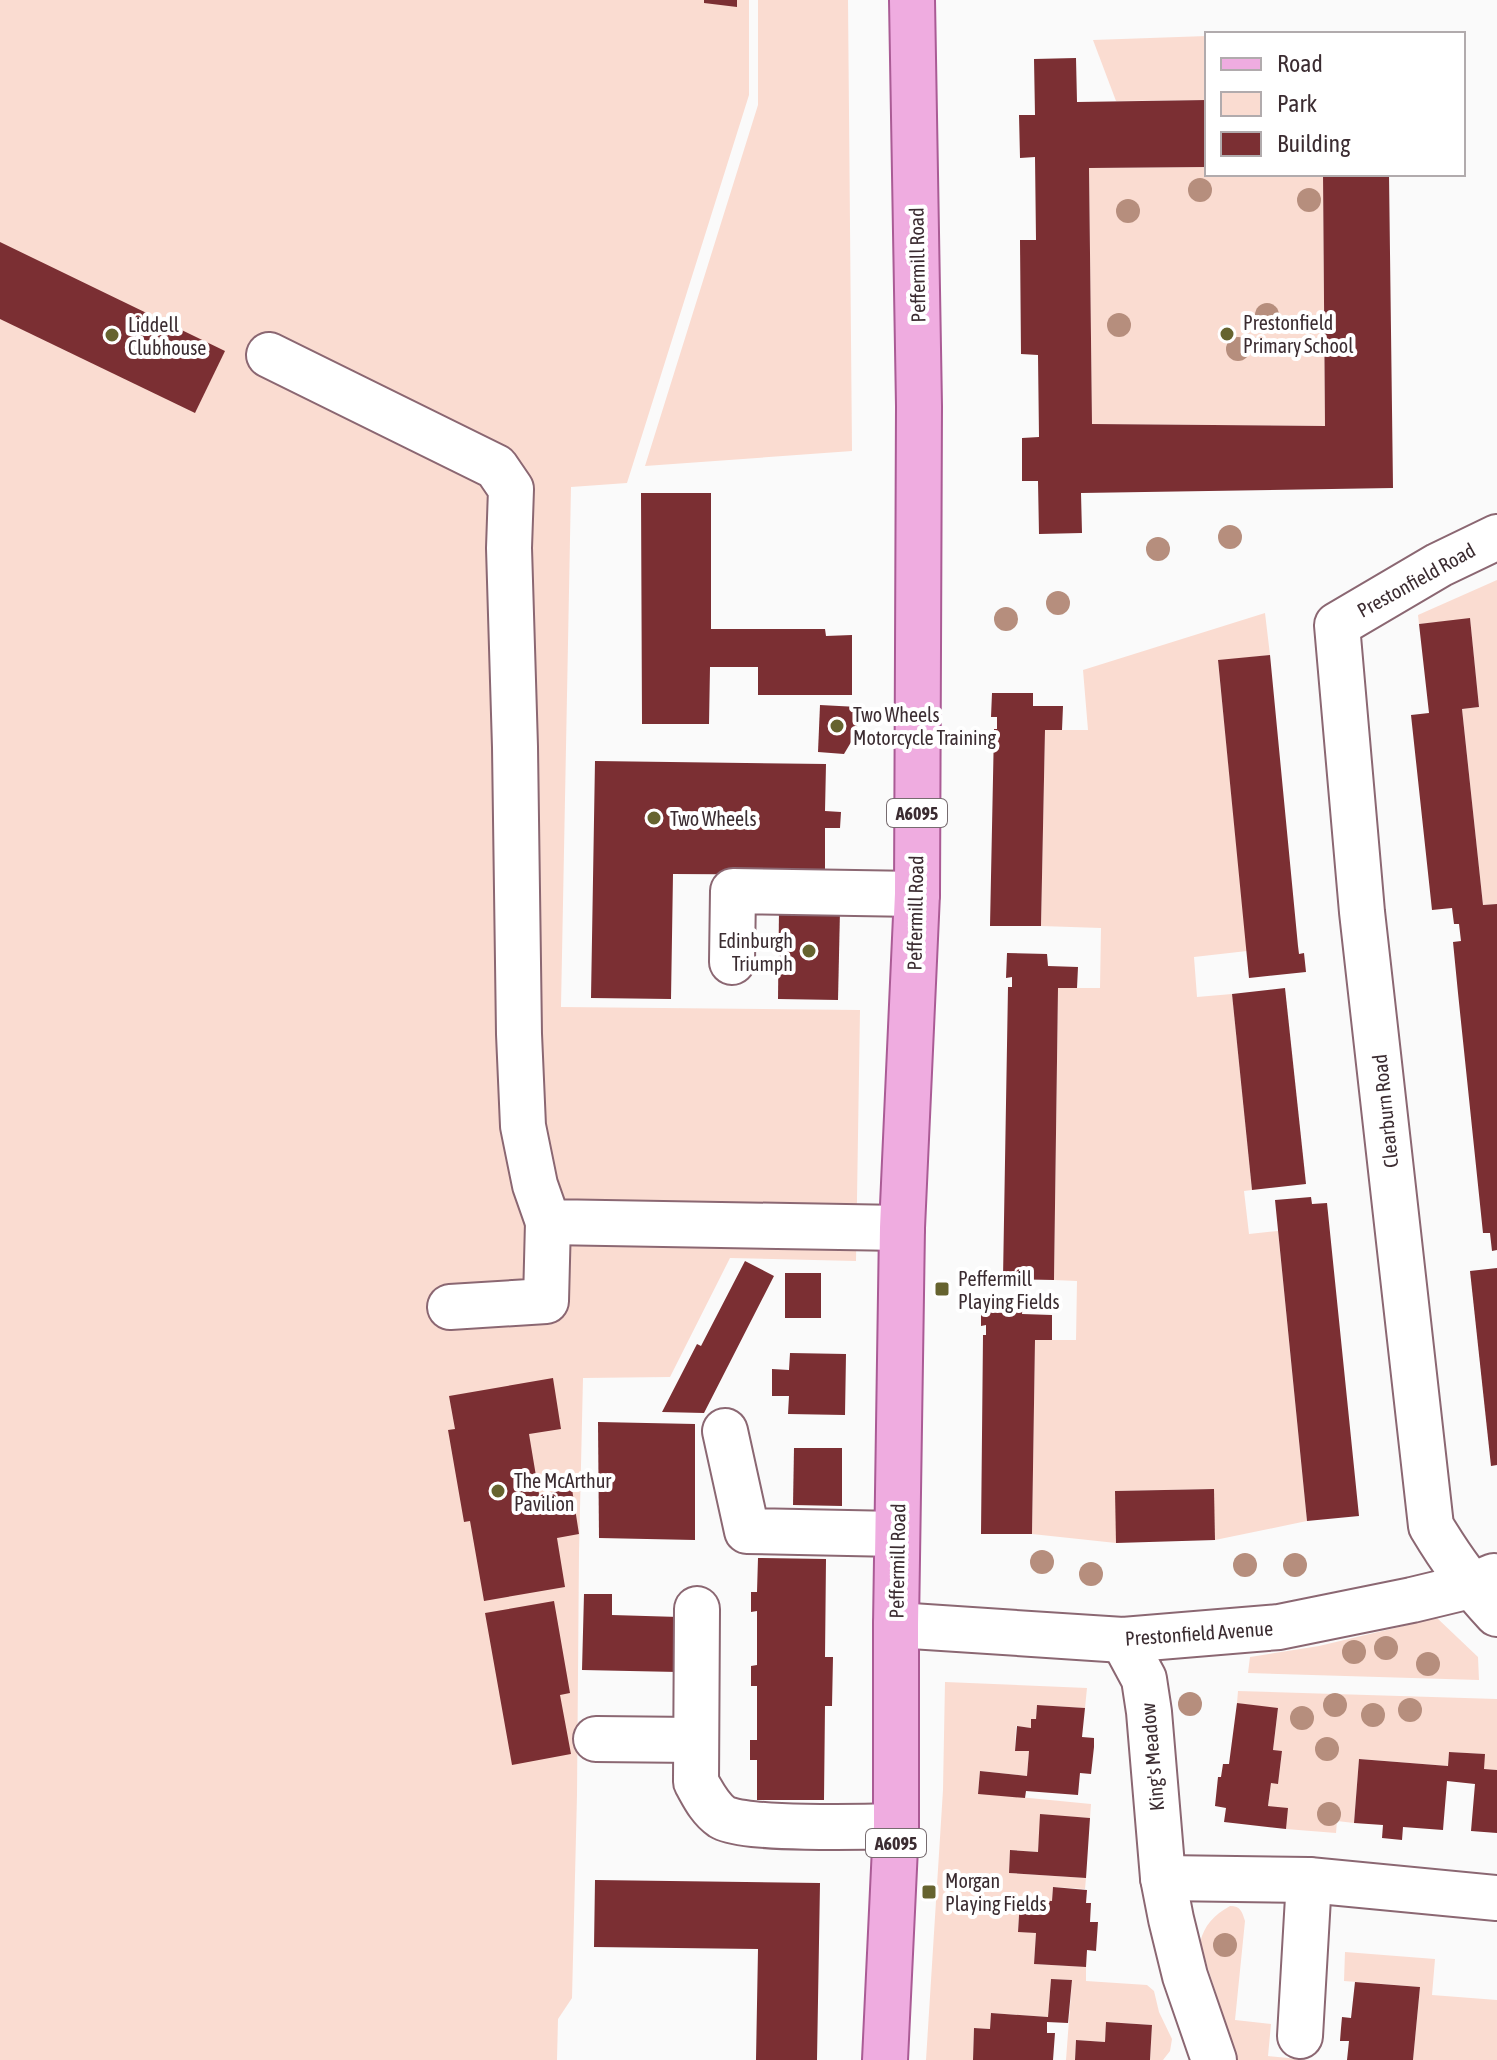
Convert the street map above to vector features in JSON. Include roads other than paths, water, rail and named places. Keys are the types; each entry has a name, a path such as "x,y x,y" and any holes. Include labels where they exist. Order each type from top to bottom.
{"main road":[{"name":"Peffermill Road","path":"885,2060 896,1826 902,1228 917,894 919,406 912,0"}],"street":[{"path":"269,355 496,467 511,489 509,548 521,1080 523,1126 535,1185 548,1222 546,1301 450,1307"},
{"name":"Prestonfield Road","path":"1337,625 1439,565 1497,537"},
{"name":"Clearburn Road","path":"1337,625 1362,912 1431,1526 1452,1561 1488,1592"},
{"path":"732,962 733,891 917,894"},
{"path":"548,1222 902,1228"},
{"path":"725,1431 747,1531 897,1534"},
{"name":"Prestonfield Avenue","path":"896,1625 1123,1640 1279,1627 1488,1592"},
{"path":"697,1609 696,1782 706,1801 723,1818 749,1824 896,1826"},
{"name":"King's Meadow","path":"1123,1640 1144,1679 1163,1878 1185,1976 1214,2060"},
{"path":"596,1739 695,1740"},
{"path":"1163,1878 1309,1880 1497,1898"},
{"path":"1300,2036 1309,1880"}],"place":[{"name":"Prestonfield Primary School","path":"1227,334"},
{"name":"Liddell Clubhouse","path":"112,335"},
{"name":"Two Wheels Motorcycle Training","path":"837,726"},
{"name":"Two Wheels","path":"654,818"},
{"name":"Edinburgh Triumph","path":"809,951"},
{"name":"Peffermill Playing Fields","path":"942,1289"},
{"name":"The McArthur Pavilion","path":"498,1491"},
{"name":"Morgan Playing Fields","path":"929,1892"}]}
